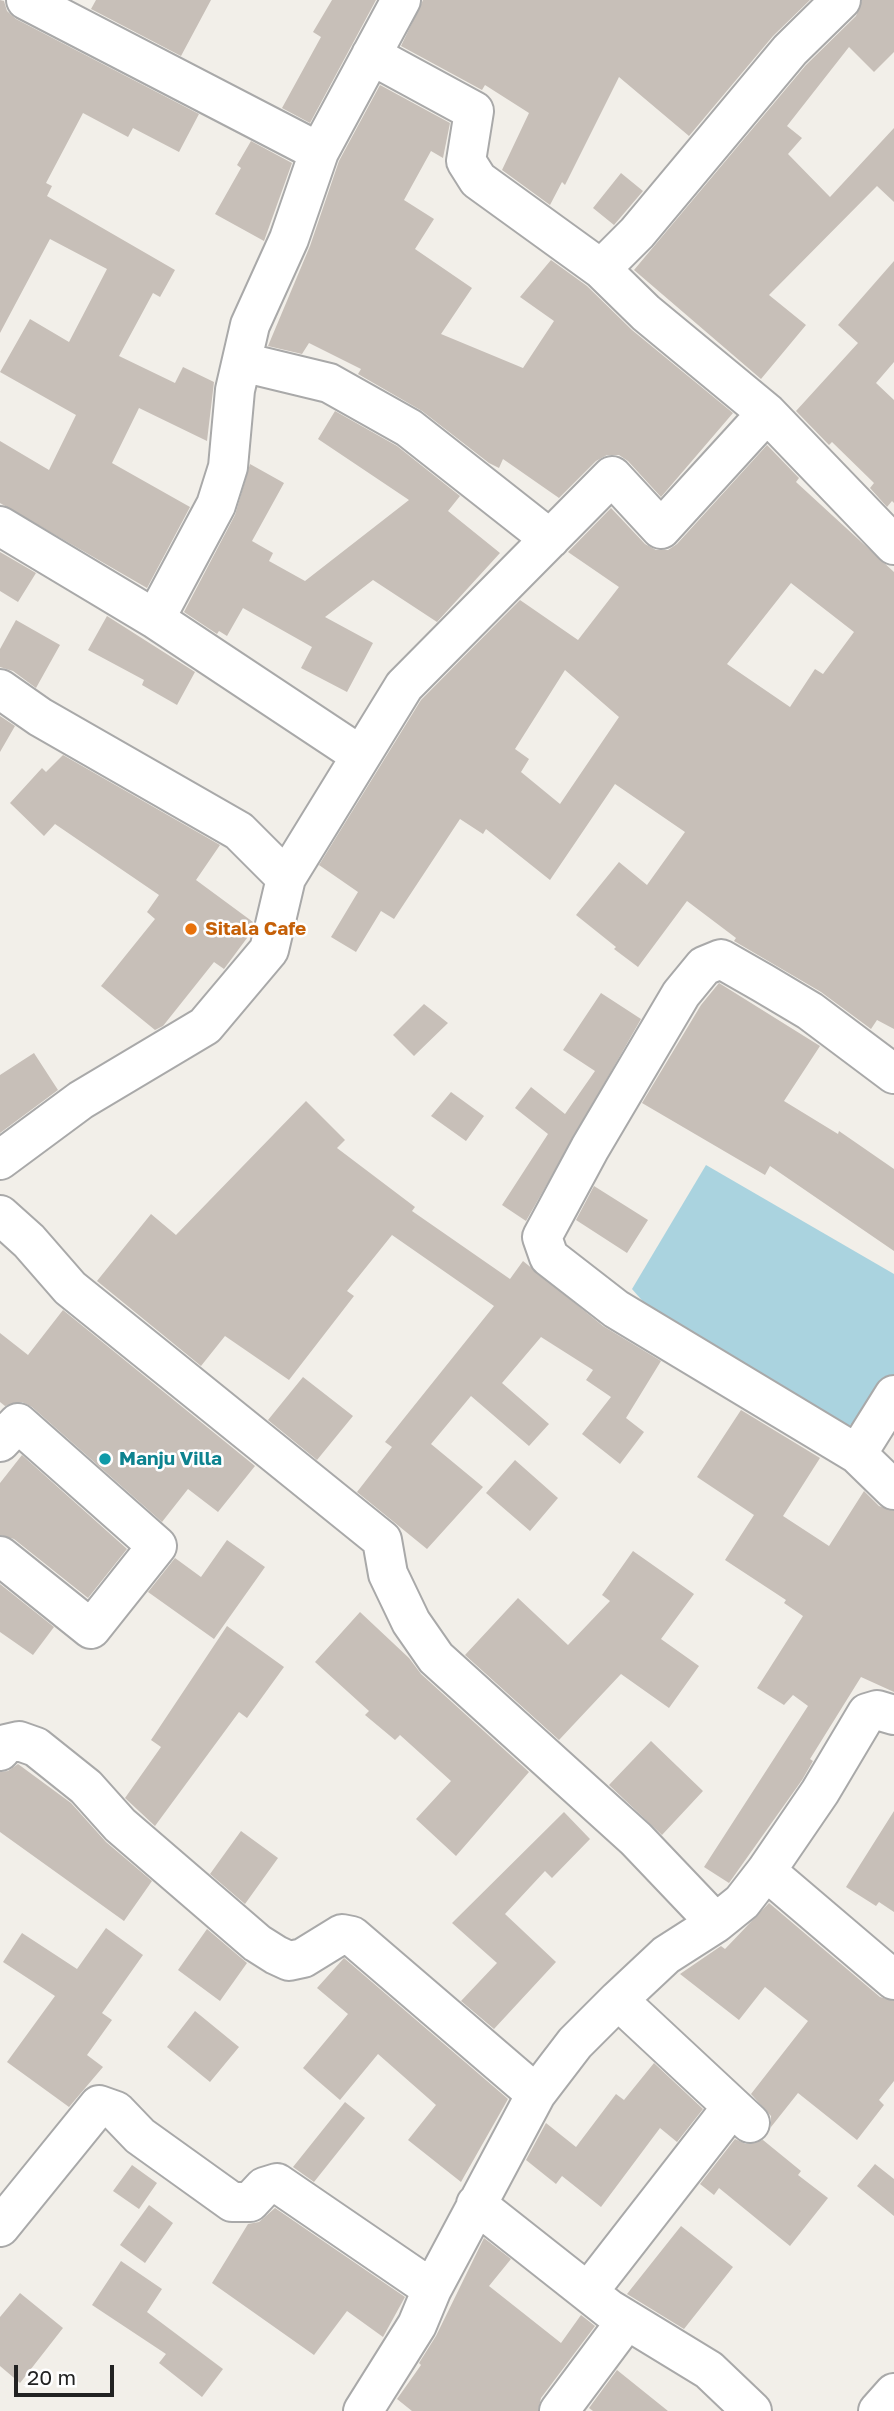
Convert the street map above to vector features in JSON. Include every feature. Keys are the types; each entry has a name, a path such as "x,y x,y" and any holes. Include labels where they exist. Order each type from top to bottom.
{"street":[{"path":"26,0 319,152"},
{"path":"155,619 216,505 228,467 235,390 250,325 289,239 319,152 401,0"},
{"path":"601,269 637,233 790,50 841,0"},
{"path":"371,55 474,111 466,161 478,180 601,269 646,313 768,413 894,545"},
{"path":"242,362 328,383 409,428 550,539"},
{"path":"0,1160 81,1100 205,1026 269,950 286,878 404,686 612,476 662,529 768,413"},
{"path":"0,526 155,619 360,755"},
{"path":"0,690 40,717 239,831 286,878"},
{"path":"894,1074 810,1011 763,983 721,960 704,966 681,994 542,1237 549,1257 608,1303 857,1454 894,1490"},
{"path":"0,1215 29,1241 70,1288 382,1541 388,1574 411,1622 436,1658 636,1839 716,1923"},
{"path":"857,1454 894,1395"},
{"path":"0,1442 18,1423 157,1546 91,1629 0,1556"},
{"path":"363,2411 417,2325 432,2289 536,2094 575,2043 666,1955 716,1923 742,1902 820,1792 867,1713 877,1710 894,1715"},
{"path":"0,1751 6,1744 19,1741 36,1747 86,1787 141,1843 257,1943 276,1955 289,1961 303,1958 342,1934 352,1936 536,2094"},
{"path":"766,1871 894,1980"},
{"path":"588,2292 741,2115 618,2000"},
{"path":"0,2227 99,2105 116,2111 140,2136 232,2202 250,2202 264,2188 278,2183 432,2289"},
{"path":"477,2204 627,2320 709,2370 752,2411"},
{"path":"559,2411 627,2320"},
{"path":"877,2411 894,2393"}],"water":[{"path":"706,1165 894,1274 894,1387 877,1414 830,1433 654,1314 632,1289"}],"building":[{"path":"0,0 4,1 7,11 16,19 199,114 179,152 133,128 128,137 83,113 46,183 52,186 47,196 175,270 160,297 153,293 119,356 175,383 183,367 214,382 207,441 139,408 112,463 190,507 147,588 0,503 0,441 49,470 76,415 0,372 30,319 69,342 107,269 50,239 0,333"},
{"path":"96,0 211,0 181,56 91,9"},
{"path":"332,0 376,0 310,123 282,108 321,37 313,32"},
{"path":"423,0 810,0 773,36 689,136 619,77 565,185 562,182 550,205 502,170 529,113 485,85 482,90 401,46"},
{"path":"862,0 894,0 894,52 874,72 849,47 787,126 802,138 788,154 830,197 894,128 894,202 877,186 769,295 806,325 761,379 634,270 806,65 856,16"},
{"path":"380,85 450,123 443,158 431,151 404,200 434,219 415,249 472,288 441,334 523,368 554,321 520,297 551,260 587,286 632,330 733,413 661,497 628,461 619,455 607,455 596,461 559,498 503,459 499,468 489,463 422,411 358,374 361,369 309,343 302,354 268,346 310,246 339,161"},
{"path":"251,141 292,163 264,241 215,214 241,168 237,165"},
{"path":"621,173 643,191 614,225 593,208"},
{"path":"894,261 894,362 876,383 894,400 894,503 892,501 887,507 870,488 874,483 832,442 829,445 796,411 858,343 838,325"},
{"path":"335,411 397,446 460,496 448,511 500,553 437,622 373,580 325,617 373,643 347,692 301,668 312,647 243,608 227,636 219,631 217,634 184,612 235,515 250,464 284,483 252,541 273,553 269,561 305,581 409,500 318,439"},
{"path":"767,445 799,478 796,482 894,572 894,1029 877,1020 871,1029 821,992 734,941 736,938 687,901 638,967 614,949 616,947 576,915 619,862 647,885 685,832 615,784 550,880 486,829 483,834 460,819 394,919 381,911 356,952 331,937 358,892 319,865 421,700 520,600 578,640 619,587 568,552 611,508 645,544 656,550 668,550 677,544","holes":["791,583 854,632 823,674 815,669 790,707 727,664","565,670 619,717 560,804 521,772 529,759 515,749"]},
{"path":"0,552 36,573 18,602 0,591"},
{"path":"107,616 195,672 177,705 142,685 144,680 88,650"},
{"path":"16,620 60,645 36,688 13,671 0,667 0,649"},
{"path":"0,716 15,726 0,752"},
{"path":"63,755 220,845 196,880 253,922 250,934 224,969 214,962 163,1026 155,1030 101,986 155,919 147,912 159,895 55,824 44,836 10,803 42,768 46,772"},
{"path":"719,983 820,1046 784,1101 838,1134 839,1131 894,1169 894,1251 770,1166 765,1175 642,1103 701,1005"},
{"path":"601,993 641,1019 526,1221 502,1205 548,1134 515,1108 531,1087 565,1114 595,1071 563,1050"},
{"path":"424,1004 448,1023 414,1056 393,1035"},
{"path":"34,1053 58,1090 0,1133 0,1075"},
{"path":"451,1092 484,1116 466,1141 431,1116"},
{"path":"306,1101 345,1140 337,1148 415,1207 412,1211 510,1279 523,1261 603,1326 661,1361 626,1418 644,1432 620,1464 582,1434 611,1397 586,1380 593,1370 541,1337 502,1383 549,1424 529,1446 471,1396 431,1444 483,1487 427,1549 357,1492 392,1447 385,1442 494,1306 392,1235 347,1291 354,1296 289,1380 225,1336 201,1366 97,1281 151,1214 176,1235"},
{"path":"594,1186 648,1220 627,1253 576,1220"},
{"path":"63,1310 255,1466 218,1512 188,1489 162,1522 32,1407 22,1402 5,1406 0,1402 0,1333 28,1355"},
{"path":"303,1377 353,1416 317,1460 268,1420"},
{"path":"741,1410 820,1458 783,1516 829,1546 864,1491 879,1506 894,1511 894,1692 861,1677 810,1759 813,1761 802,1780 729,1883 704,1867 808,1706 793,1695 784,1705 757,1688 803,1616 784,1603 786,1600 725,1560 754,1515 697,1477"},
{"path":"22,1455 127,1549 88,1598 14,1539 0,1535 0,1483"},
{"path":"515,1460 558,1498 530,1531 486,1493"},
{"path":"227,1540 265,1567 214,1639 148,1592 175,1558 201,1577"},
{"path":"633,1551 694,1594 661,1639 699,1666 669,1708 621,1674 559,1740 465,1655 518,1598 568,1645 610,1601 602,1595"},
{"path":"0,1584 54,1627 33,1655 0,1632"},
{"path":"360,1612 409,1658 421,1674 529,1772 456,1856 416,1819 451,1781 400,1735 395,1740 365,1715 369,1711 315,1662"},
{"path":"227,1626 284,1667 247,1718 239,1712 155,1826 125,1798 161,1747 151,1740"},
{"path":"651,1741 703,1791 662,1835 609,1785"},
{"path":"18,1764 71,1803 106,1842 152,1881 124,1921 0,1832 0,1772 8,1771"},
{"path":"894,1811 894,1912 879,1902 876,1906 846,1887"},
{"path":"564,1812 590,1839 552,1878 545,1871 505,1914 556,1962 494,2029 461,2001 497,1963 452,1923"},
{"path":"241,1831 278,1858 245,1904 210,1874"},
{"path":"769,1903 880,1997 894,2001 894,2081 879,2100 884,2105 857,2140 798,2093 771,2127 771,2116 751,2094 808,2021 765,1987 739,2020 680,1974 721,1946 725,1949"},
{"path":"106,1928 143,1955 102,2013 112,2020 87,2055 103,2067 69,2107 7,2062 55,1996 3,1962 22,1933 77,1969"},
{"path":"207,1929 247,1963 220,2001 178,1970"},
{"path":"344,1958 508,2099 461,2182 408,2140 436,2105 378,2054 340,2100 303,2068 348,2014 317,1988"},
{"path":"195,2011 239,2047 210,2082 167,2047"},
{"path":"654,2063 703,2109 677,2142 660,2128 601,2207 562,2176 556,2184 526,2160 546,2123 576,2147 616,2094 624,2100"},
{"path":"345,2102 365,2118 314,2182 293,2167"},
{"path":"735,2139 746,2144 763,2140 801,2171 798,2175 828,2198 790,2246 719,2188 714,2195 700,2184"},
{"path":"875,2164 894,2179 894,2216 857,2186"},
{"path":"132,2165 157,2183 139,2209 113,2191"},
{"path":"149,2205 173,2223 145,2263 120,2245"},
{"path":"275,2208 405,2297 383,2337 347,2311 314,2355 212,2283 248,2224 259,2222"},
{"path":"681,2226 733,2267 684,2329 627,2294"},
{"path":"484,2238 511,2259 489,2286 561,2343 581,2315 595,2326 541,2398 538,2411 412,2411 397,2399 421,2365 419,2363 436,2336"},
{"path":"121,2261 162,2289 147,2312 223,2369 202,2397 159,2363 166,2354 92,2305"},
{"path":"20,2293 63,2328 20,2383 0,2366 0,2317"},
{"path":"617,2370 668,2411 593,2411 589,2408"}],"place":[{"name":"Sitala Cafe","path":"191,929"},
{"name":"Manju Villa","path":"105,1459"}]}
